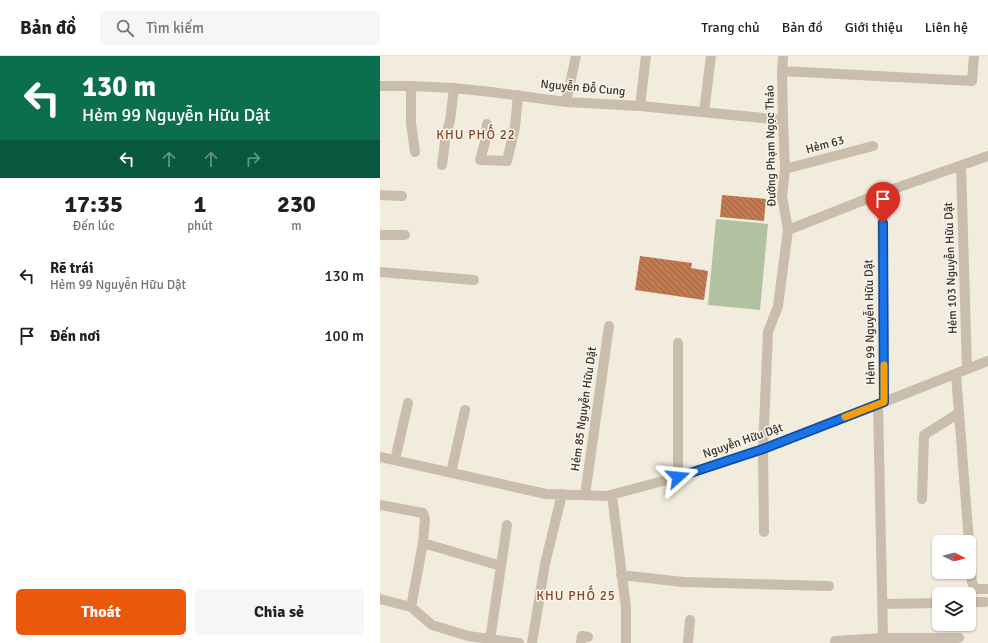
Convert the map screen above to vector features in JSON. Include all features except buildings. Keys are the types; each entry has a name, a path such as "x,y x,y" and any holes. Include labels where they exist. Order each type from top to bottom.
{"street":[{"path":"566,102 576,56"},
{"path":"640,106 646,56"},
{"path":"704,112 711,56"},
{"name":"Đường Phạm Ngọc Thảo","path":"764,532 763,449 768,332 778,306 788,230 782,196 785,169 782,71 784,56"},
{"path":"782,71 972,81 974,59"},
{"name":"Nguyễn Đỗ Cung","path":"380,86 454,88 566,102 640,106 783,120"},
{"path":"411,86 411,123 415,152"},
{"path":"442,165 454,88"},
{"path":"487,124 485,142 480,160 507,161 515,127 518,95"},
{"name":"Hẻm 63","path":"785,169 873,146"},
{"path":"788,230 882,193 988,156"},
{"name":"Hẻm 103 Nguyễn Hữu Dật","path":"961,166 966,370"},
{"name":"Hẻm 99 Nguyễn Hữu Dật","path":"882,193 881,404 883,638"},
{"path":"380,195 402,196"},
{"path":"380,235 405,235"},
{"path":"380,272 474,280"},
{"name":"Hẻm 85 Nguyễn Hữu Dật","path":"586,495 609,326"},
{"path":"678,343 678,477"},
{"name":"Nguyễn Hữu Dật","path":"380,457 546,494 607,496 678,477 763,449 988,361"},
{"path":"956,374 968,535"},
{"path":"395,460 408,403"},
{"path":"452,473 465,410"},
{"path":"922,499 924,434 959,413"},
{"path":"532,643 545,564 562,494"},
{"path":"612,495 626,608 626,643"},
{"path":"380,505 423,513 425,519 423,543 411,607"},
{"path":"490,640 508,525"},
{"path":"423,543 501,566"},
{"path":"621,575 683,582 829,586"},
{"path":"972,579 974,587 978,589 988,588"},
{"path":"380,600 411,607 432,626 468,640 490,640 518,643"},
{"path":"976,602 985,602"},
{"path":"882,604 932,603"},
{"path":"688,643 690,620"},
{"path":"835,640 883,638 908,640 959,638"}],"green space":[{"path":"716,219 768,224 760,310 708,305"}],"slow traffic":[{"path":"845,417 884,402 884,365"}],"district":[{"name":"KHU PHỐ 22","path":"476,135"},
{"name":"KHU PHỐ 25","path":"576,596"}],"route":[{"path":"678,477 763,449 884,402 883,223"}]}
